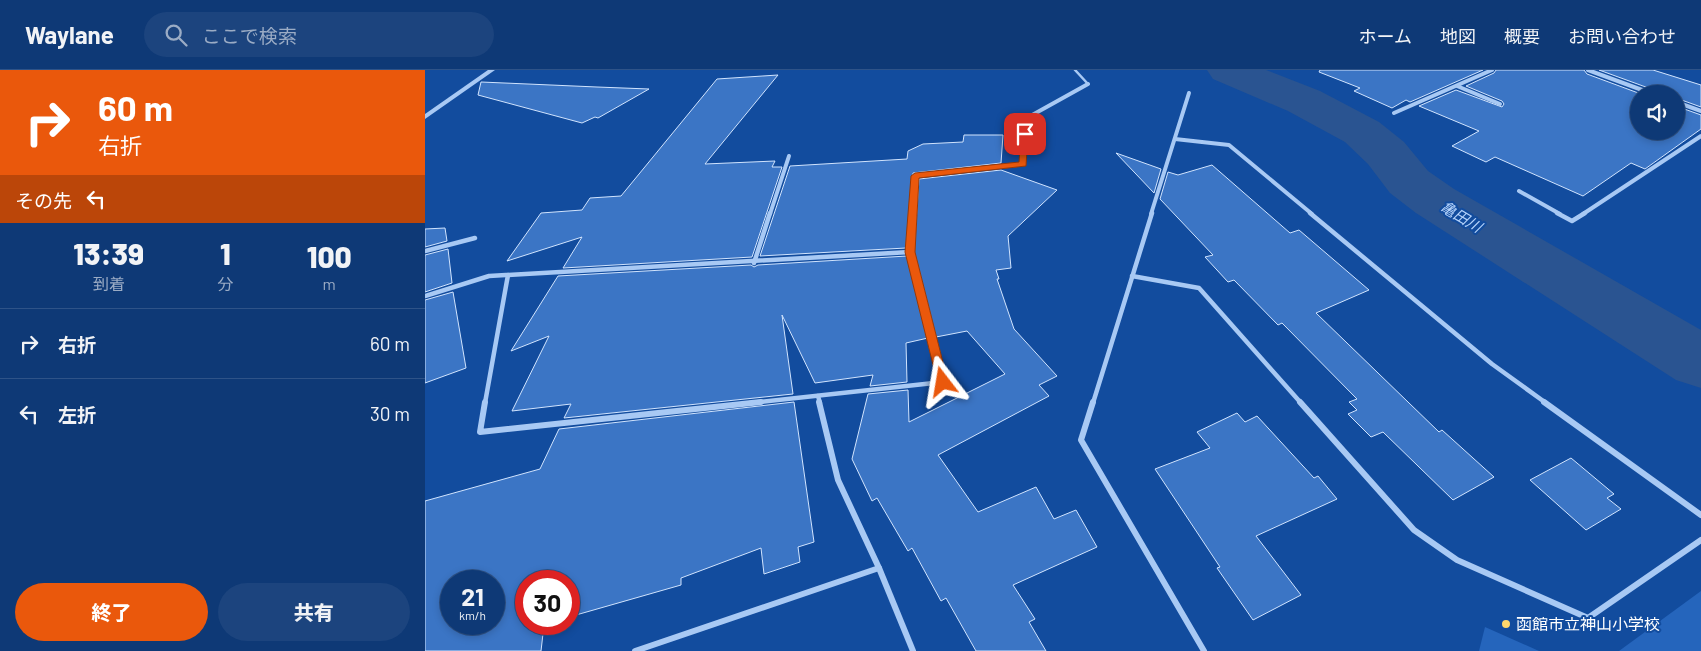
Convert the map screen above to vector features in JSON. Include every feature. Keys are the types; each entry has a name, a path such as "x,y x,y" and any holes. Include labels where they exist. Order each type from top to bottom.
{"street":[{"path":"425,117 492,70"},
{"path":"1394,113 1492,70"},
{"path":"1588,70 1630,86"},
{"path":"508,275 480,432 943,382 910,252 915,176 1023,164 1025,119 1088,84"},
{"path":"1457,86 1500,104"},
{"path":"1189,93 1081,440 1204,651"},
{"path":"1685,105 1701,111"},
{"path":"1519,191 1572,220 1701,136"},
{"path":"1175,139 1229,145 1492,364 1701,515"},
{"path":"754,262 789,156"},
{"path":"425,251 475,238"},
{"path":"425,296 489,276 910,252"},
{"path":"1132,276 1199,288 1414,530 1457,560 1588,618 1701,540"},
{"path":"818,396 838,480 879,568 913,651"},
{"path":"635,651 879,568"}],"lane":[{"path":"1075,70 1088,84"}],"shaded area":[{"path":"1701,591 1701,651 1619,651"},
{"path":"1485,627 1539,651 1479,651"}],"building":[{"path":"1320,70 1483,70 1410,102 1406,100 1392,108 1354,91 1360,88 1319,72"},
{"path":"1496,70 1584,70 1587,74 1630,90 1630,140 1685,140 1685,109 1701,115 1701,129 1645,169 1631,163 1583,196 1495,157 1486,162 1452,146 1479,131 1419,106 1456,90 1502,107 1504,104 1502,101 1466,86 1494,73"},
{"path":"1599,70 1653,70 1701,85 1701,107 1685,101 1685,85 1640,85"},
{"path":"778,75 705,164 775,161 772,167 782,167 752,257 563,268 582,237 507,261 541,213 582,210 590,198 621,196 717,79"},
{"path":"481,82 649,89 598,118 595,117 582,123 478,95"},
{"path":"964,135 1003,135 1001,163 913,173 906,248 760,256 790,166 907,159 908,151 923,144 963,142"},
{"path":"1116,153 1161,169 1154,193"},
{"path":"1212,165 1290,233 1299,230 1369,290 1316,313 1439,432 1442,430 1494,477 1453,500 1383,432 1371,437 1348,414 1357,410 1349,402 1357,399 1282,323 1278,325 1234,280 1228,282 1205,257 1213,255 1160,199 1168,172 1178,175"},
{"path":"1001,170 1057,190 1008,236 1011,268 996,270 999,279 997,279 1014,329 1057,376 1039,385 1049,396 938,455 978,512 1036,487 1054,519 1076,510 1097,547 1013,585 1035,619 1029,622 1046,651 976,651 946,598 941,601 912,548 908,551 877,498 872,501 852,459 868,394 908,390 909,422 1005,374 967,331 936,337 914,252 919,179"},
{"path":"445,228 447,241 425,247 425,229"},
{"path":"448,249 452,283 425,292 425,255"},
{"path":"907,256 928,338 906,343 907,382 870,386 873,375 815,383 782,315 793,394 564,418 571,404 512,411 549,336 511,351 558,276 751,265 754,267 758,265"},
{"path":"453,292 466,368 425,383 425,300"},
{"path":"794,402 814,542 798,547 800,562 764,574 761,548 681,578 681,585 580,614 580,570 515,570 515,635 543,635 541,651 425,651 425,501 540,469 559,429"},
{"path":"1237,413 1245,422 1257,416 1314,478 1318,476 1337,499 1256,536 1301,595 1253,620 1217,568 1220,567 1155,469 1210,448 1197,432"},
{"path":"1571,458 1614,494 1607,498 1621,509 1586,530 1530,480"}],"waterway":[{"name":"亀田川","path":"1228,70 1304,101 1362,132 1386,153 1409,182 1435,201 1701,362"}],"place":[{"name":"函館市立神山小学校","path":"1506,624"}],"route":[{"path":"943,382 910,252 909,238 915,176 1023,164 1025,134"}]}
